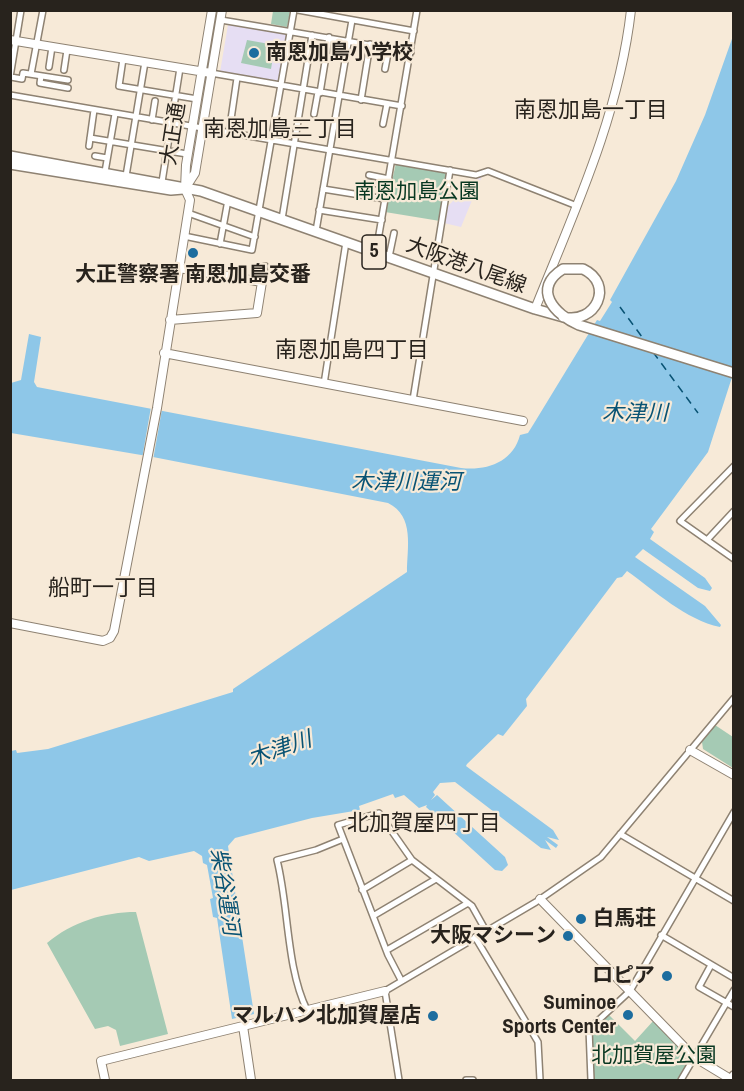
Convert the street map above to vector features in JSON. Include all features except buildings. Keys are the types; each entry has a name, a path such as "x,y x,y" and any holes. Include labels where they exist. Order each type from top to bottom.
{"main road":[{"name":"大阪港八尾線","path":"10,156 162,182 228,200 562,318 571,318 578,318 587,314 595,307 599,294 596,279 588,272 576,268 564,270 553,279 549,290 550,302 558,313 566,318 569,318 572,319 581,318 592,311 597,304 598,302 600,294 596,279 588,271 583,269 573,267 566,268 557,273 551,281 549,288 549,300 553,307 560,316 563,317 569,321 579,325 734,373"},
{"name":"大阪港八尾線","path":"10,164 171,190 185,189"},
{"path":"731,1080 734,1076"}],"street":[{"path":"21,10 13,40 10,77 22,79 23,73 68,80"},
{"path":"31,74 43,10"},
{"name":"大正通","path":"185,189 188,154 212,10"},
{"name":"大正通","path":"185,189 195,173 222,10"},
{"path":"184,236 252,250 273,140 290,31 296,10 414,31"},
{"path":"376,252 417,10"},
{"path":"539,311 554,262 602,145 616,94 631,14 638,10"},
{"path":"220,20 411,52"},
{"path":"316,231 352,20"},
{"path":"282,219 312,35"},
{"path":"314,114 329,38"},
{"path":"13,40 402,106"},
{"path":"361,100 369,44"},
{"path":"49,67 52,47"},
{"path":"385,69 388,48"},
{"path":"64,70 67,50"},
{"path":"123,59 119,86 197,99"},
{"path":"126,176 145,62"},
{"path":"162,182 180,68"},
{"path":"41,76 40,83 68,88"},
{"path":"229,133 237,78"},
{"path":"10,95 476,175 488,171 577,206"},
{"path":"152,120 155,101"},
{"path":"383,124 387,104"},
{"path":"88,146 94,110"},
{"path":"105,172 115,114"},
{"path":"90,138 188,154"},
{"path":"95,156 107,158"},
{"path":"413,400 450,170"},
{"path":"369,175 389,179"},
{"path":"368,182 388,186"},
{"path":"10,623 103,640 113,635 157,408 190,198 185,189"},
{"path":"323,189 385,199"},
{"path":"220,244 228,200"},
{"path":"319,210 381,220"},
{"path":"188,213 255,237"},
{"path":"389,257 394,233"},
{"path":"324,384 346,242"},
{"path":"170,320 257,313 265,266"},
{"path":"179,268 262,282"},
{"path":"164,353 523,422"},
{"path":"734,466 680,521 734,559"},
{"path":"707,540 734,511"},
{"path":"105,1080 101,1061 385,991 540,899 601,857 734,698"},
{"path":"690,750 734,775"},
{"path":"591,1080 589,1029 630,992 734,812"},
{"path":"401,980 362,890 338,825 379,813 412,860 468,903 486,931"},
{"path":"621,834 734,902"},
{"path":"308,1010 299,993 284,887 277,860 316,850 343,839"},
{"path":"362,890 412,860"},
{"path":"373,916 436,879"},
{"path":"540,899 694,1057 731,1080"},
{"path":"387,950 468,903"},
{"path":"661,935 734,978"},
{"path":"475,937 538,1042 540,1080"},
{"path":"711,965 699,987 734,1007"},
{"path":"711,994 715,988"},
{"path":"681,1080 734,990"},
{"path":"385,991 399,1080"},
{"path":"243,1026 251,1080"},
{"path":"466,1080 473,1080"}],"shaded area":[{"name":"南恩加島小学校","path":"228,25 287,34 278,83 220,72"},
{"path":"482,176 461,227 444,223 448,206 477,177"}],"green space":[{"path":"273,11 290,12 287,27 271,24"},
{"path":"247,40 275,45 271,69 241,63"},
{"name":"南恩加島公園","path":"396,163 448,172 440,221 385,212"},
{"path":"715,725 733,737 733,768 703,749 702,742"},
{"path":"136,912 168,1034 120,1046 116,1030 108,1026 95,1029 47,943 67,929 100,916"},
{"name":"北加賀屋公園","path":"608,1014 635,1041 654,1020 691,1057 678,1080 593,1080 590,1029"}],"water":[{"path":"733,36 733,374 708,452 651,529 654,532 650,539 705,578 712,588 710,591 698,588 643,549 635,557 705,606 721,625 720,627 695,618 660,596 627,571 622,577 617,578 526,699 527,706 503,736 498,734 467,764 466,766 553,830 559,840 547,837 558,845 556,848 545,840 551,850 541,848 455,782 440,783 433,792 435,795 431,800 437,795 505,857 508,865 502,871 495,870 426,807 427,805 419,808 404,795 395,798 393,794 359,806 360,810 312,818 235,838 228,846 254,1014 232,1019 217,918 213,917 210,899 213,898 207,865 203,863 202,856 194,851 149,861 139,857 11,890 11,751 16,750 17,753 48,749 233,692 233,689 407,572 408,553 406,524 397,509 388,503 153,457 11,433 11,383 21,380 29,334 41,337 34,382 37,387 461,468 480,468 498,463 511,452 520,435 528,433 597,320 600,321 612,302 610,300 676,181 705,115"}],"pier":[{"path":"151,407 162,409 153,460 142,459"}],"ferry route":[{"path":"620,307 645,341"},
{"path":"653,352 698,413"}],"place":[{"name":"南恩加島小学校","path":"254,53"},
{"name":"大正警察署 南恩加島交番","path":"193,253"},
{"name":"白馬荘","path":"581,919"},
{"name":"大阪マシーン","path":"568,936"},
{"name":"ロピア","path":"667,976"},
{"name":"Suminoe Sports Center","path":"628,1015"},
{"name":"マルハン北加賀屋店","path":"433,1016"}],"district":[{"name":"南恩加島一丁目","path":"591,111"},
{"name":"南恩加島三丁目","path":"280,130"},
{"name":"南恩加島四丁目","path":"352,351"},
{"name":"船町一丁目","path":"103,589"},
{"name":"北加賀屋四丁目","path":"424,824"}],"water label":[{"name":"木津川","path":"635,414"},
{"name":"木津川運河","path":"406,483"},
{"name":"木津川","path":"280,750"},
{"name":"柴谷運河","path":"224,892"}]}
